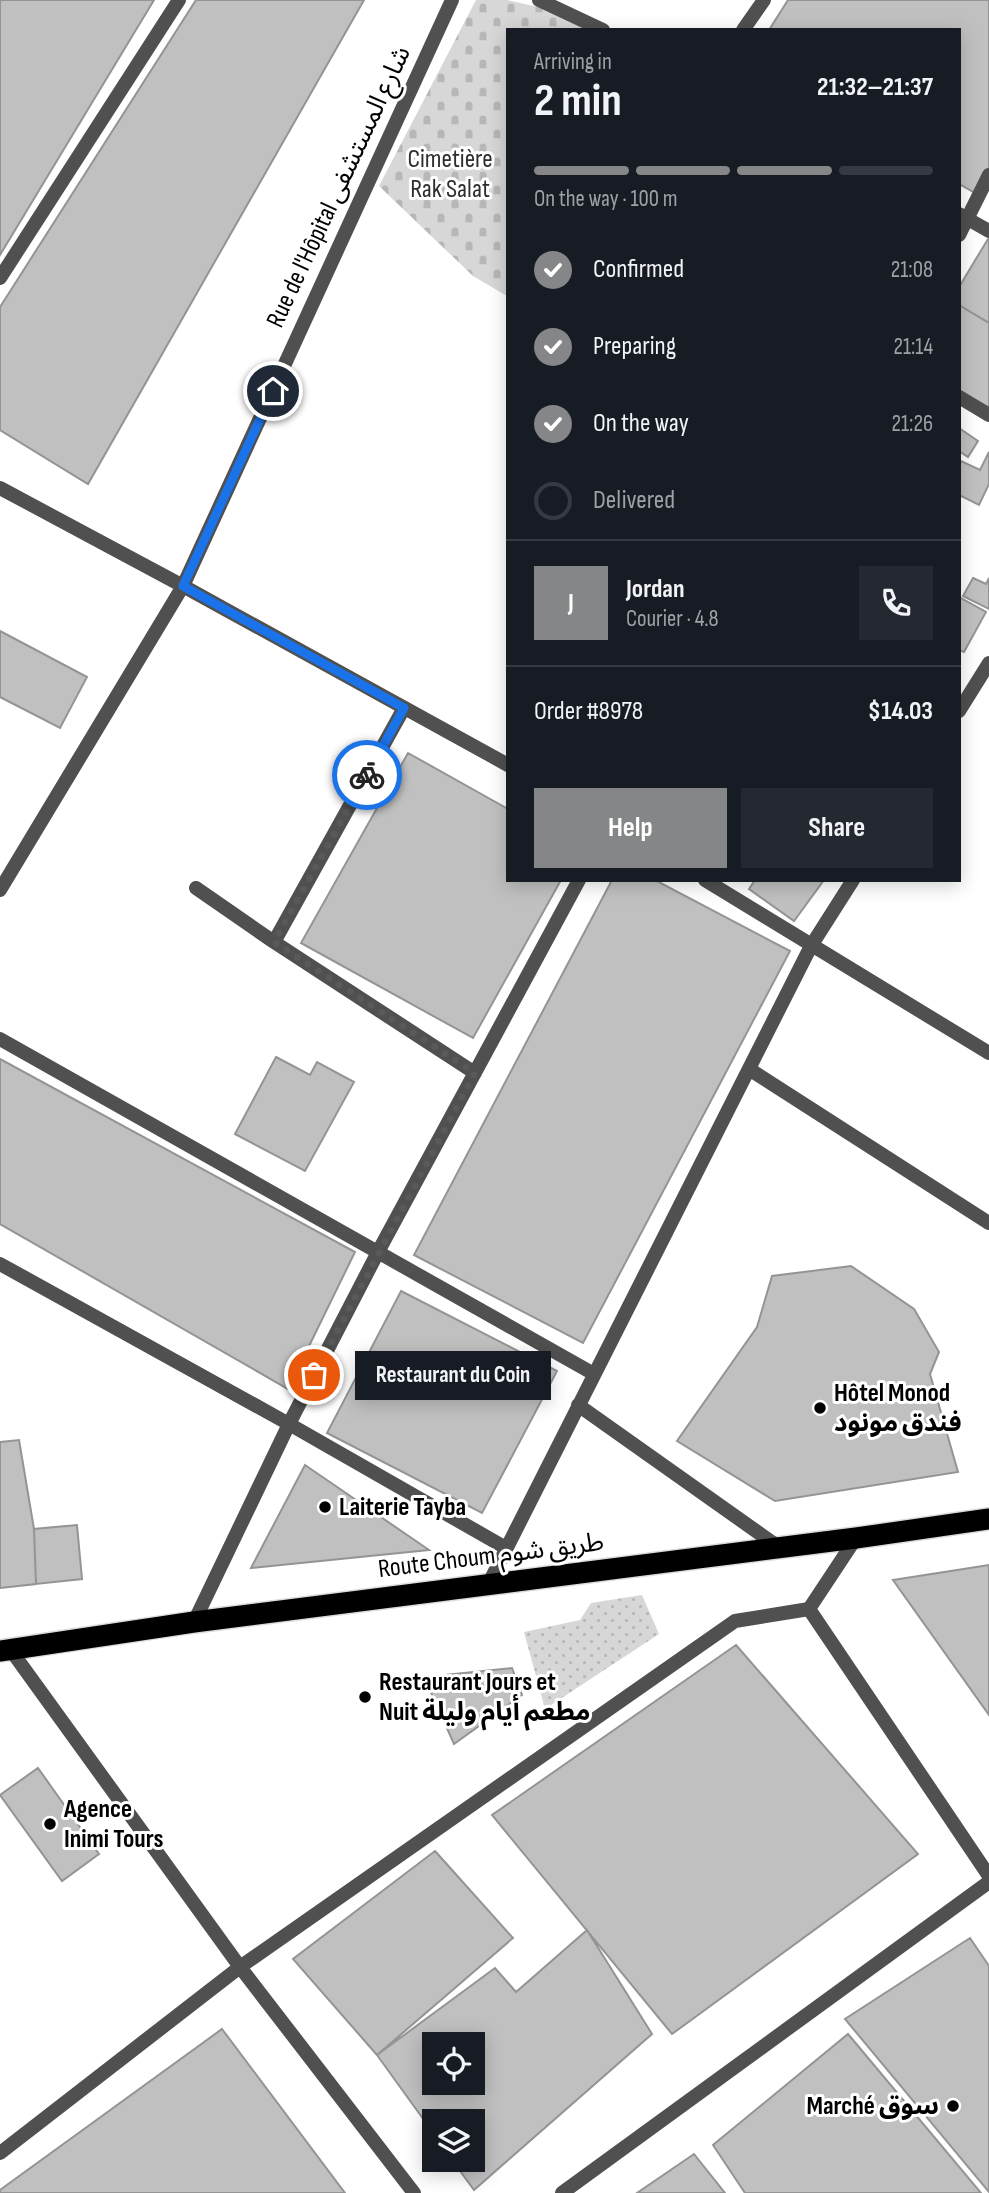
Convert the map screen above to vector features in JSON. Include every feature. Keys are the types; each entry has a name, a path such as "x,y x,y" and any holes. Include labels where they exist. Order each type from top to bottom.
{"highway":[{"name":"Route Choum طريق شوم","path":"5,1650 194,1622 989,1519"}],"street":[{"path":"0,278 179,0"},
{"name":"Rue de l'Hôpital شارع المستشفى","path":"0,890 183,586 452,0"},
{"path":"539,0 599,28"},
{"path":"744,28 764,0"},
{"path":"989,175 963,216 989,230"},
{"path":"961,398 989,415"},
{"path":"0,488 506,764"},
{"path":"961,708 989,663"},
{"path":"274,942 404,708"},
{"path":"194,1622 289,1424 378,1252 578,882"},
{"path":"708,882 989,1054"},
{"path":"488,1585 811,946 852,882"},
{"path":"196,888 475,1073"},
{"path":"0,1039 594,1374"},
{"path":"749,1069 989,1223"},
{"path":"0,1264 506,1548"},
{"path":"578,1405 780,1548"},
{"path":"0,2153 240,1967 735,1621 808,1609 856,1538"},
{"path":"808,1609 989,1876"},
{"path":"5,1650 240,1967 414,2193"},
{"path":"562,2193 989,1882"}],"green space":[{"name":"Cimetière Rak Salat","path":"476,0 507,0 573,15 588,28 506,28 506,295 473,276 379,186"},
{"path":"642,1595 659,1634 545,1709 524,1632 580,1620 591,1603"}],"building":[{"path":"0,0 154,0 0,255"},
{"path":"196,0 364,0 88,484 0,430 0,307"},
{"path":"788,0 989,0 989,170 977,194 961,185 961,28 770,28"},
{"path":"988,239 989,323 961,306 961,284"},
{"path":"961,306 989,323 989,408 961,391"},
{"path":"961,429 978,441 968,457 961,452"},
{"path":"989,452 989,484 979,505 961,496 961,461 980,470"},
{"path":"973,578 986,584 989,578 989,609 963,596"},
{"path":"961,598 986,612 964,652 961,651"},
{"path":"0,631 87,677 60,728 0,697"},
{"path":"408,753 506,808 506,882 560,882 473,1038 301,943"},
{"path":"611,882 659,882 790,951 583,1343 414,1255"},
{"path":"754,882 823,882 794,921 749,889"},
{"path":"276,1057 310,1075 317,1062 354,1082 305,1171 235,1134"},
{"path":"0,1059 355,1252 288,1389 0,1224"},
{"name":"Hôtel Monod فندق مونود","path":"851,1266 914,1309 939,1352 930,1374 958,1472 775,1501 677,1441 757,1327 772,1276"},
{"path":"401,1291 557,1371 482,1513 327,1433"},
{"path":"19,1440 34,1529 36,1584 0,1588 0,1442"},
{"name":"Laiterie Tayba","path":"305,1465 429,1550 251,1568"},
{"path":"77,1525 82,1579 36,1584 34,1529"},
{"path":"989,1565 989,1715 893,1580"},
{"path":"736,1645 918,1854 672,2034 492,1815"},
{"path":"512,1668 522,1695 454,1744 424,1677"},
{"name":"Agence Inimi Tours","path":"38,1768 99,1854 62,1881 0,1795"},
{"path":"435,1851 513,1938 377,2055 293,1959"},
{"path":"587,1930 652,2034 474,2190 461,2172 485,2172 485,2109 422,2109 422,2117 377,2055 495,1968 516,1992"},
{"name":"Marché سوق","path":"970,1938 989,1966 989,2192 845,2019"},
{"path":"222,2029 345,2193 0,2193 0,2190"},
{"path":"848,2034 981,2193 745,2193 713,2145"},
{"path":"694,2154 725,2193 637,2193"}],"way so far":[{"path":"314,1375 475,1073 274,942 367,775"}],"place":[{"name":"Restaurant du Coin","path":"314,1375"},
{"name":"Hôtel Monod فندق مونود","path":"820,1408"},
{"name":"Laiterie Tayba","path":"325,1507"},
{"name":"Restaurant Jours et Nuit مطعم أيام وليلة","path":"365,1697"},
{"name":"Agence Inimi Tours","path":"50,1824"},
{"name":"Marché سوق","path":"953,2106"}],"route":[{"path":"273,391 183,586 404,708 367,775"}]}
